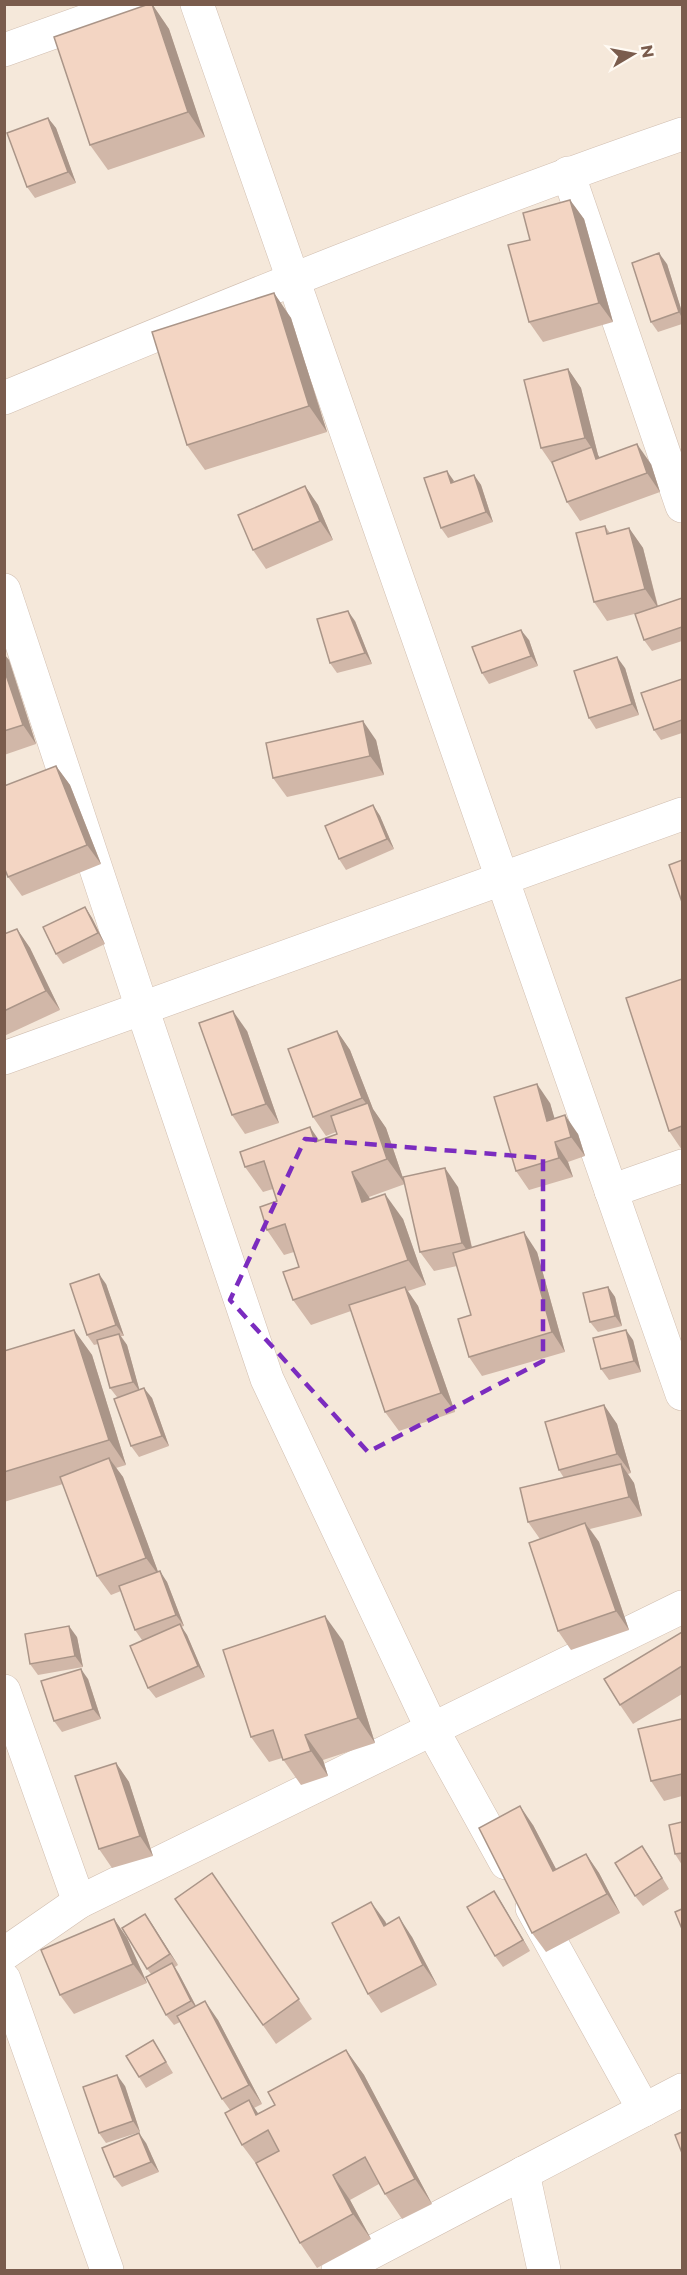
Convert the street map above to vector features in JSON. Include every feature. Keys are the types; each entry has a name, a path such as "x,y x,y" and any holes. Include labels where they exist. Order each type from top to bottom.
{"street":[{"path":"4,50 134,4"},
{"path":"197,4 682,1394"},
{"path":"4,398 292,278 568,173 682,134"},
{"path":"568,173 682,506"},
{"path":"4,590 267,1379 432,1729 644,2110"},
{"path":"4,1058 682,814"},
{"path":"611,1191 682,1166"},
{"path":"4,1954 79,1902 682,1607"},
{"path":"4,1691 79,1902"},
{"path":"4,1979 107,2271"},
{"path":"338,2271 682,2090"},
{"path":"523,2173 544,2271"}],"highlighted area":[{"path":"305,1139 543,1158 543,1361 368,1452 230,1300"}],"shaded area":[{"path":"5,5 682,5 682,2270 5,2270"}],"building":[{"path":"152,4 188,112 90,145 54,37"},
{"path":"48,118 68,172 27,187 7,133"},
{"path":"570,200 599,303 529,322 508,245 530,240 523,213"},
{"path":"659,253 679,312 651,322 632,263"},
{"path":"274,293 309,406 187,445 152,332"},
{"path":"568,369 585,438 541,448 524,380"},
{"path":"637,444 647,473 567,502 552,462 592,447 596,459"},
{"path":"447,471 451,483 474,475 486,512 441,528 424,478"},
{"path":"305,486 320,521 253,550 238,515"},
{"path":"605,526 607,534 629,528 645,589 594,602 576,533"},
{"path":"682,598 682,627 644,640 635,614"},
{"path":"348,611 365,653 330,663 317,619"},
{"path":"521,630 531,656 482,673 472,647"},
{"path":"617,657 632,704 589,718 574,671"},
{"path":"4,669 23,725 4,731"},
{"path":"682,679 682,720 654,730 641,693"},
{"path":"363,721 370,756 273,778 266,743"},
{"path":"56,766 87,845 8,877 4,867 4,786"},
{"path":"373,805 387,839 339,859 325,826"},
{"path":"682,860 682,902 669,865"},
{"path":"85,907 98,933 56,954 43,927"},
{"path":"17,929 46,991 4,1011 4,934"},
{"path":"682,979 682,1126 669,1131 626,998"},
{"path":"233,1011 266,1104 232,1115 199,1023"},
{"path":"337,1031 362,1098 313,1117 288,1049"},
{"path":"537,1084 547,1121 565,1115 571,1137 555,1142 559,1158 516,1171 494,1097"},
{"path":"368,1103 387,1159 352,1172 362,1202 385,1194 408,1260 293,1300 283,1272 299,1267 285,1224 267,1230 260,1207 277,1201 264,1161 245,1167 240,1152 310,1127 315,1142 337,1134 331,1116"},
{"path":"445,1168 462,1243 420,1252 403,1177"},
{"path":"524,1232 552,1332 469,1357 458,1319 471,1315 453,1253"},
{"path":"99,1274 116,1325 87,1335 70,1284"},
{"path":"405,1287 441,1393 385,1412 349,1305"},
{"path":"608,1287 615,1316 590,1322 583,1293"},
{"path":"74,1330 109,1440 4,1472 4,1351"},
{"path":"626,1330 634,1361 601,1369 593,1338"},
{"path":"119,1334 133,1382 110,1388 97,1340"},
{"path":"144,1388 162,1436 131,1446 114,1399"},
{"path":"604,1405 617,1454 559,1470 545,1422"},
{"path":"109,1458 146,1558 97,1576 60,1477"},
{"path":"621,1464 629,1497 528,1522 520,1488"},
{"path":"585,1523 616,1611 558,1631 529,1543"},
{"path":"160,1571 176,1615 135,1630 119,1586"},
{"path":"325,1616 358,1718 305,1735 311,1751 283,1760 273,1730 251,1737 223,1650"},
{"path":"180,1624 198,1666 148,1688 130,1646"},
{"path":"69,1626 75,1656 30,1664 25,1634"},
{"path":"682,1632 682,1666 620,1705 604,1679"},
{"path":"81,1669 93,1709 54,1721 41,1681"},
{"path":"682,1719 682,1774 651,1781 638,1729"},
{"path":"116,1763 140,1836 99,1849 75,1776"},
{"path":"520,1806 553,1871 586,1854 607,1894 532,1933 479,1828"},
{"path":"682,1822 682,1853 675,1854 669,1825"},
{"path":"642,1846 662,1878 635,1896 615,1863"},
{"path":"212,1873 299,1999 263,2025 175,1899"},
{"path":"494,1891 523,1940 495,1956 467,1907"},
{"path":"371,1902 384,1926 399,1917 423,1965 368,1994 332,1923"},
{"path":"682,1909 682,1929 675,1912"},
{"path":"145,1914 170,1954 147,1969 122,1928"},
{"path":"114,1919 133,1964 60,1995 41,1950"},
{"path":"172,1963 191,2001 166,2015 146,1977"},
{"path":"205,2001 249,2085 222,2099 177,2016"},
{"path":"153,2040 166,2062 139,2077 126,2056"},
{"path":"346,2050 415,2179 385,2194 365,2157 333,2175 353,2214 300,2243 256,2163 279,2151 268,2130 242,2145 225,2113 249,2100 256,2115 275,2105 268,2092"},
{"path":"117,2075 133,2121 99,2133 83,2087"},
{"path":"682,2132 682,2153 675,2135"},
{"path":"139,2133 151,2162 114,2177 102,2148"}]}
